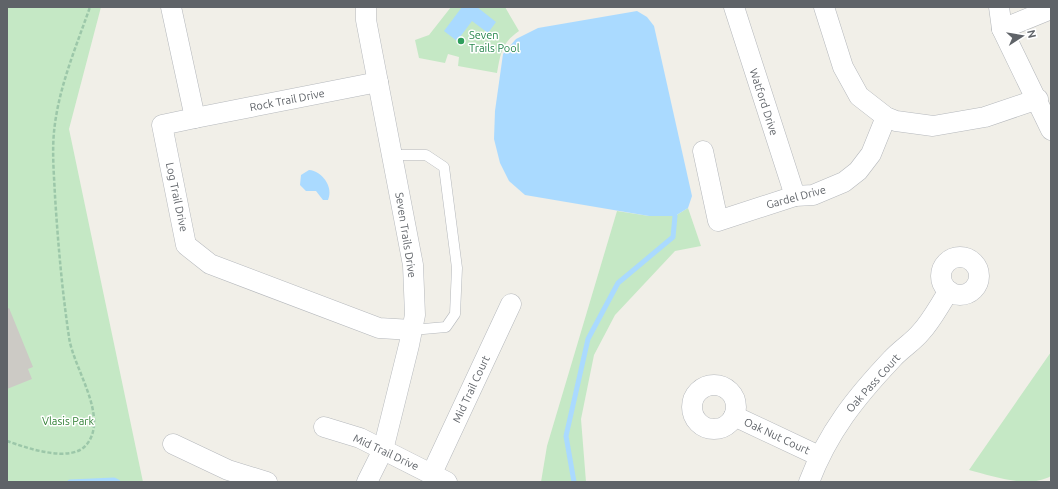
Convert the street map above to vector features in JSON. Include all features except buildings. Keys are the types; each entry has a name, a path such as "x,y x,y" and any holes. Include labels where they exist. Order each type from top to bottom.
{"street":[{"path":"171,7 195,118"},
{"name":"Seven Trails Drive","path":"366,7 366,20 413,265 415,315 383,450 367,482"},
{"name":"Watford Drive","path":"734,7 795,196"},
{"path":"824,7 843,67 849,79 859,96 886,117 909,124 933,126 985,117 1038,99"},
{"path":"999,7 1002,29 1038,99 1051,130"},
{"path":"1002,29 1051,9"},
{"name":"Rock Trail Drive","path":"195,118 378,82"},
{"name":"Gardel Drive","path":"703,151 718,221 795,196 813,195 844,182 858,171 871,154 886,117"},
{"name":"Log Trail Drive","path":"195,118 162,125 186,245 210,264 379,328 412,330"},
{"name":"Oak Pass Court","path":"809,482 819,456 833,431 853,403 894,358 922,332 949,291"},
{"name":"Mid Trail Court","path":"439,478 511,304"},
{"name":"Oak Nut Court","path":"734,416 819,456"},
{"name":"Mid Trail Drive","path":"324,427 360,438 439,478"},
{"path":"173,444 228,470 267,482"}],"lane":[{"path":"392,155 426,155 444,167 457,268 455,314 446,327 412,330"}],"path":[{"path":"7,441 40,451 65,454 80,451 88,443 95,418 69,339 59,242 54,147 54,132 62,87 90,7"}],"green space":[{"name":"Vlasis Park","path":"7,7 101,7 69,129 143,482 7,482"},
{"name":"Seven Trails Pool","path":"451,7 505,7 519,31 505,44 497,73 458,66 459,57 448,54 445,63 419,58 415,40 429,35"},
{"path":"688,208 701,246 675,251 615,315 594,355 581,419 586,482 541,482 547,446 617,211 649,216 675,216"},
{"path":"1051,352 1051,476 1042,480 1021,481 999,478 969,470"}],"water":[{"path":"462,7 477,7 496,22 488,33 472,21 457,41 444,31"},
{"path":"637,11 647,17 654,26 692,196 688,208 675,216 649,216 525,195 509,181 500,163 494,139 495,111 503,54 516,39 538,28"},
{"path":"309,170 318,173 326,180 329,190 328,200 323,200 316,191 306,191 300,185 301,175"}],"waterway":[{"path":"574,482 566,436 588,339 618,283 673,237 675,216"},
{"path":"70,482 114,480 118,482"}],"place":[{"name":"Seven Trails Pool","path":"461,41"}]}
